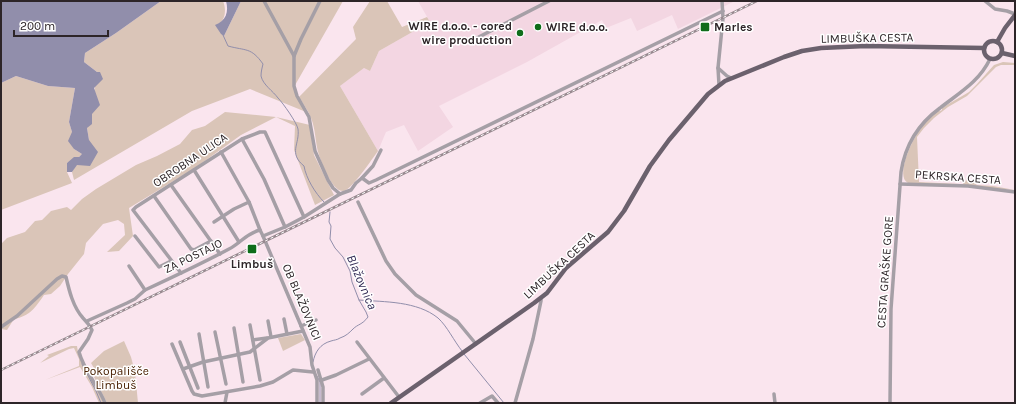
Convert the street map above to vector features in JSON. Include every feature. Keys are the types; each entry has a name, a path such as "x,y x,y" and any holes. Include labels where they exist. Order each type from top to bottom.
{"main road":[{"path":"997,42 1015,15"},
{"path":"989,42 997,42 1002,48 1002,53 997,59 990,59 984,53 984,48 989,42"},
{"name":"LIMBUŠKA CESTA","path":"391,403 547,293 566,268 602,238 612,227 624,211 650,166 669,140 698,105 712,90 719,85 731,78 794,54 821,48 866,46 984,48"},
{"path":"1002,53 1015,56"}],"street":[{"path":"264,1 294,56"},
{"path":"320,1 301,38 294,56 295,91 309,117 315,151 328,180 340,194"},
{"path":"473,40 549,1"},
{"path":"719,85 718,68 723,11 722,1"},
{"path":"985,1 995,9 1007,10 1015,15"},
{"path":"362,178 369,183 376,180 723,11"},
{"name":"CESTA GRAŠKE GORE","path":"890,403 892,302 900,184 904,156 909,144 927,118 973,83 982,73 990,59"},
{"path":"718,68 731,78"},
{"name":"OBROBNA ULICA","path":"171,261 133,210 242,139 260,132 265,132 304,217"},
{"path":"242,139 264,179 285,227"},
{"path":"221,152 249,202 262,236 285,227 304,217 340,194 351,190 356,182 373,166 381,150"},
{"path":"194,170 239,242"},
{"name":"PEKRSKA CESTA","path":"900,184 968,186 1015,192"},
{"path":"170,185 220,254"},
{"path":"154,196 191,249 194,250 211,241"},
{"path":"214,222 222,216 249,202"},
{"path":"358,202 383,256 395,274 416,295 457,321 476,344"},
{"name":"ZA POSTAJO","path":"87,321 127,304 145,290 220,254 247,235 260,230"},
{"path":"136,236 159,267 171,261 181,272"},
{"name":"OB BLAŽOVNICI","path":"262,236 310,347 320,403"},
{"path":"129,266 145,290"},
{"path":"1,327 17,316 57,279 62,276 66,277 74,303 92,330 91,335 79,352 87,371 96,384 105,403"},
{"path":"515,403 533,339 542,301 541,298"},
{"path":"284,319 287,334"},
{"path":"301,326 316,320"},
{"path":"268,321 269,337"},
{"path":"250,325 260,380"},
{"path":"234,328 237,355 243,382"},
{"path":"253,340 303,331"},
{"path":"215,332 226,384"},
{"path":"198,334 208,387"},
{"path":"183,369 203,362 250,352 269,337"},
{"path":"180,342 198,388"},
{"path":"357,342 399,398"},
{"path":"172,344 194,394 202,396 260,386 273,382 293,370 314,372"},
{"path":"322,380 369,359"},
{"name":"OB BLAŽOVNICI","path":"318,370 323,387 320,403"},
{"path":"362,394 384,378"},
{"path":"225,403 227,392"},
{"path":"774,394 775,403"},
{"path":"480,403 492,396 498,403"}],"shaded area":[{"path":"1,1 161,1 85,53 84,62 97,72 100,72 103,79 94,88 100,105 92,114 92,124 87,128 89,140 98,152 90,166 77,165 72,172 67,172 67,163 74,157 79,157 82,154 74,149 68,141 72,132 69,122 75,88 48,86 16,76 1,83"},
{"path":"226,1 241,1 224,36 215,25 222,21 226,16"},
{"name":"Marles","path":"418,1 735,1 678,29 672,15 637,31 631,18 606,28 602,20 527,62 439,106 453,127 418,151 404,125 386,132 378,151 340,86 364,68 370,71 379,51 430,22"}],"green space":[{"path":"161,1 223,1 225,13 220,23 224,36 241,1 343,1 294,87 306,112 250,89 192,111 74,180 72,172 89,140 87,128 91,114 97,72 84,62 85,53"},
{"path":"370,1 387,1 402,27 427,17 430,22 379,51 370,71 364,68 340,86 378,151 352,185 344,191 336,187 328,177 318,150 313,123 299,97 356,39 353,27"},
{"path":"1003,62 1015,63 1015,65 1001,65 996,67 967,96 948,107 934,118 917,137 919,182 963,184 967,179 977,185 1015,190 908,183 904,179 903,173 906,158 912,142 923,125 938,111 942,110 942,108 969,92 994,65"},
{"path":"16,76 48,86 75,88 69,122 74,149 82,154 67,163 67,172 72,183 1,210 1,83"},
{"path":"225,112 276,117 241,135 195,168 129,208 133,236 119,251 107,252 125,235 124,224 118,220 103,224 86,243 84,254 60,286 51,294 44,295 35,308 28,314 14,319 7,330 1,329 1,244 7,238 25,232 35,221 42,220 51,211 67,207 71,210 82,199 96,189 136,165 180,144 192,130 205,126"},
{"path":"276,117 310,125 314,155 334,195 315,205 294,150 295,126"},
{"path":"301,334 305,340 283,351 278,338"},
{"name":"Pokopališče Limbuš","path":"124,341 131,357 135,372 138,403 107,403 94,377 98,375 91,363 104,351"},
{"path":"71,346 77,346 78,352 101,395 103,403 99,403 92,387 80,367 45,380 79,366 79,359 74,348 40,363 49,356 47,355"}],"waterway":[{"name":"Blažovnica","path":"223,35 228,46 248,50 263,64 261,74 262,79 290,113 295,122 298,129 296,148 297,157 304,166 311,185 324,202"},
{"name":"Blažovnica","path":"313,362 315,355 321,346 327,342 346,335 355,327 364,322 368,317 359,300 352,282 350,271 343,257 335,248 330,239 330,212"},
{"path":"359,300 400,303 411,305 430,312 441,321 462,351"},
{"path":"464,354 504,403"},
{"path":"82,364 101,403"},
{"name":"Blažovnica","path":"317,376 320,382 320,403"}],"railway":[{"path":"1,370 757,1"}],"place":[{"name":"WIRE d.o.o.","path":"538,27"},
{"name":"Marles","path":"705,27"},
{"name":"WIRE d.o.o. - cored wire production","path":"520,33"},
{"name":"Limbuš","path":"252,249"}]}
